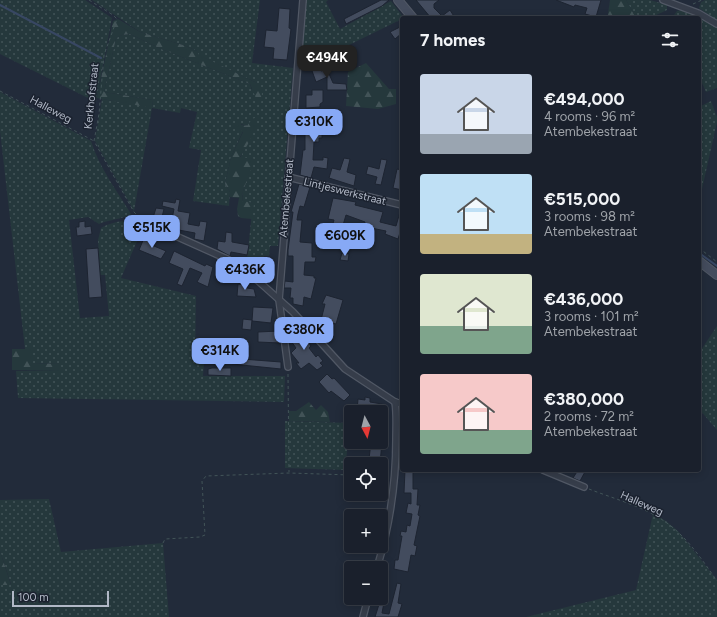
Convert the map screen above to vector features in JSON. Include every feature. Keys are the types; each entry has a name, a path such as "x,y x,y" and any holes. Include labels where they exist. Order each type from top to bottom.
{"main road":[{"path":"398,0 411,16"},
{"path":"701,263 717,275"}],"street":[{"name":"Atembekestraat","path":"288,367 279,300 303,0"},
{"path":"663,0 698,13 717,24"},
{"name":"Lintjeswerkstraat","path":"288,177 400,205"},
{"path":"144,220 148,224 227,259 243,269 279,300 312,332 342,366 395,402 400,403"},
{"path":"379,561 386,538 394,497 396,453 395,402"},
{"path":"548,472 584,487"},
{"path":"363,617 366,605"}],"path":[{"name":"Kerkhofstraat","path":"89,0 113,15 117,20 104,55 99,114 94,141 134,212 144,220"},
{"name":"Halleweg","path":"0,90 94,141"},
{"path":"701,250 717,262"},
{"path":"288,367 289,473"},
{"path":"163,543 165,539 205,535 202,481 206,476 289,473 344,475"},
{"path":"388,475 394,475"},
{"name":"Halleweg","path":"584,487 661,519 688,542 717,580"}],"green space":[{"path":"0,0 85,0 112,18 96,102 0,54"},
{"path":"92,0 260,0 252,63 293,68 278,246 270,246 269,256 264,256 261,282 246,269 253,203 242,202 243,191 254,159 240,158 252,134 247,126 241,124 243,131 231,157 225,184 230,192 229,206 193,201 201,150 189,148 197,112 181,108 180,113 152,108 134,211 95,141 102,99 152,107 153,100 104,92 116,38 122,35 130,34 159,48 250,84 252,90 257,83 198,55 197,51 186,46 140,32"},
{"path":"306,0 328,0 326,2 340,29 391,1 402,16 400,16 400,20 300,69"},
{"path":"610,0 626,0 635,16 608,16"},
{"path":"626,0 650,0 667,5 667,10 654,16 635,16"},
{"path":"705,0 717,0 717,21 699,8 701,2"},
{"path":"681,10 696,16 674,16 677,11"},
{"path":"701,18 717,27 717,88 706,92 701,81"},
{"path":"118,19 140,32 186,46 197,51 199,55 257,83 262,92 261,103 258,103 250,84 159,48 130,34 122,35 116,38 104,92 153,100 152,108 97,98 113,21"},
{"path":"366,63 389,89 396,89 396,104 378,109 346,106 348,72"},
{"path":"0,92 91,141 103,169 131,214 126,217 99,224 88,217 69,220 80,318 109,316 105,275 100,275 98,240 101,228 122,221 144,225 121,278 196,296 195,362 204,363 203,376 285,376 284,402 18,398 16,371 60,371 60,364 32,363 32,349 25,349 0,131"},
{"path":"711,101 717,117 717,122 701,194 701,106"},
{"path":"255,118 255,128 240,157 255,159 243,191 242,201 254,203 252,219 241,218 238,216 237,209 239,198 230,197 230,192 225,184 231,157 243,132 236,127 238,124 247,126 252,119"},
{"path":"717,326 717,430 701,411 701,350"},
{"path":"12,349 32,349 32,363 60,364 60,371 12,370"},
{"path":"309,402 316,410 321,405 328,412 330,422 289,421 289,411 296,411"},
{"path":"285,421 344,423 344,449 347,449 346,457 344,457 344,470 285,468"},
{"path":"49,499 61,552 163,543 169,617 0,617 0,585 11,584 0,551 0,500"},
{"path":"653,514 666,521 678,531 717,580 717,617 526,617 636,590"},
{"path":"0,551 11,585 0,585"}],"building":[{"path":"381,0 389,0 382,6 346,24 344,19"},
{"path":"416,0 439,0 434,4 434,8 442,16 429,16"},
{"path":"556,0 601,0 596,16 585,14 587,8 575,5 574,7"},
{"path":"279,8 290,9 289,28 291,29 287,60 273,59 274,48 264,47 266,30 277,31"},
{"path":"450,10 454,16 442,16"},
{"path":"400,27 400,35 395,39 390,32"},
{"path":"319,65 321,71 327,69 333,83 346,84 347,90 327,90 327,77 316,82 311,68"},
{"path":"312,90 323,90 323,102 320,104 320,107 306,108 306,95 312,95"},
{"path":"305,114 339,116 339,123 319,123 319,133 322,133 322,138 319,138 319,142 314,142 313,160 323,160 323,157 328,158 327,169 314,167 311,178 300,175 303,150 305,150"},
{"path":"344,158 350,159 347,172 356,175 354,186 329,178 332,168 340,170"},
{"path":"381,159 387,160 381,185 375,184 377,177 366,174 368,166 379,169"},
{"path":"397,169 400,170 400,190 393,188"},
{"path":"299,184 310,187 304,207 300,206 298,214 297,220 302,220 300,242 312,243 312,257 316,257 315,262 305,262 304,275 314,276 314,278 316,278 311,299 304,297 303,306 293,304 293,298 290,298 291,288 284,288 285,281 293,282 293,256 288,256 288,250 293,212 291,212"},
{"path":"333,198 356,202 355,205 383,212 380,222 396,226 400,212 400,232 398,239 385,234 386,231 371,228 369,236 362,234 365,222 346,215 341,232 334,230 335,227 332,227 334,220 328,219"},
{"path":"176,199 180,200 178,211 190,213 188,224 199,226 200,221 207,222 204,241 194,239 195,233 168,228 167,224 152,221 156,208 164,209 162,217 172,219 174,209 162,206 163,201 175,203"},
{"path":"85,221 85,227 91,226 92,234 77,236 76,227 79,227 79,222"},
{"path":"226,232 232,233 232,242 249,245 247,255 231,252 230,256 217,249 218,241 225,242"},
{"path":"144,238 155,243 154,246 166,251 161,259 139,250"},
{"path":"98,248 102,297 89,298 86,249"},
{"path":"174,251 205,266 206,264 213,267 208,287 197,282 202,273 190,268 182,286 177,284 183,269 169,263"},
{"path":"342,253 349,254 348,261 340,260"},
{"path":"238,284 248,285 247,288 254,289 256,297 237,296"},
{"path":"326,295 343,300 336,324 321,320 325,304 322,304"},
{"path":"253,307 273,308 271,323 252,321"},
{"path":"243,319 252,320 251,330 242,329"},
{"path":"293,327 297,327 311,346 309,348 316,357 318,355 323,361 320,363 323,366 317,370 309,363 301,369 296,363 299,363 291,353 296,348 291,341 294,339 290,332"},
{"path":"279,331 280,343 258,342 258,332"},
{"path":"234,354 242,355 242,359 281,362 281,369 232,364"},
{"path":"231,368 231,376 208,375 208,369"},
{"path":"327,374 332,379 334,378 350,395 344,401 331,391 329,393 319,382"},
{"path":"365,397 370,398 370,402 384,405 358,405 358,399 365,400"},
{"path":"370,449 381,449 381,457 369,457"},
{"path":"405,472 413,472 413,489 418,489 417,505 420,505 418,515 420,516 414,545 417,546 415,556 411,555 408,572 394,569 395,560 398,560 402,536 400,536 401,531 406,532 407,525 410,526 412,514 406,513 408,503 411,504 411,493 404,493"},
{"path":"577,472 585,472 580,481 573,478"},
{"path":"397,583 401,584 398,603 402,604 398,617 375,617 379,605 384,605 382,613 389,614"}],"waterway":[{"path":"0,5 101,58"},
{"path":"701,254 717,266"}]}
